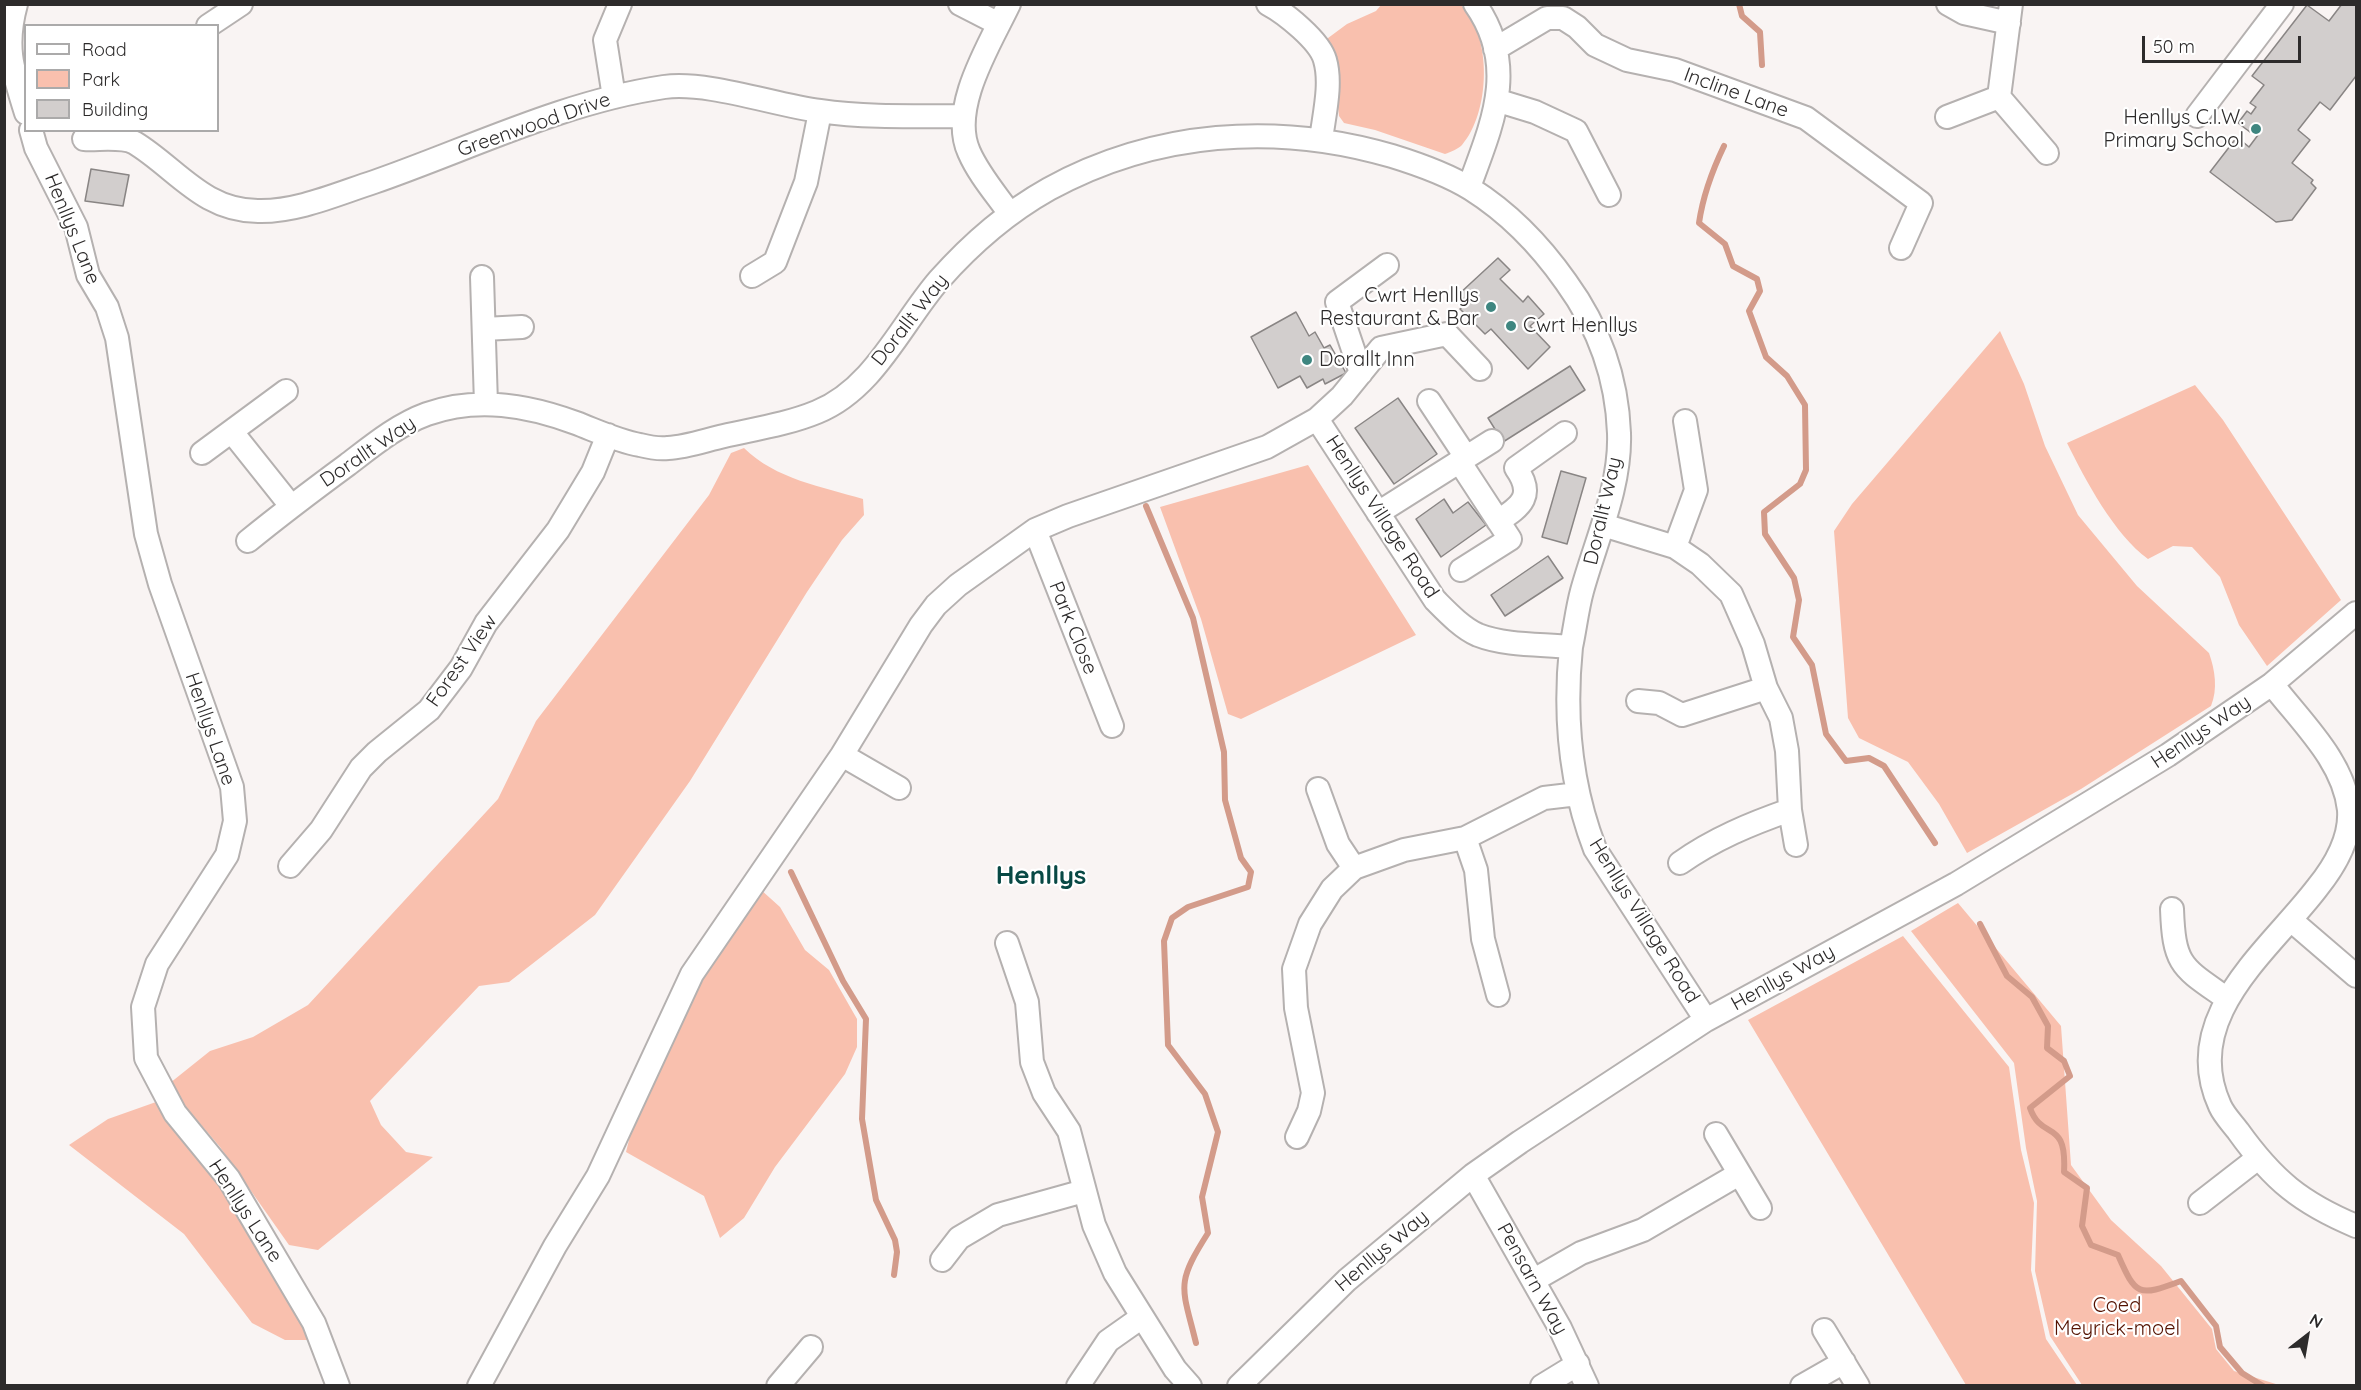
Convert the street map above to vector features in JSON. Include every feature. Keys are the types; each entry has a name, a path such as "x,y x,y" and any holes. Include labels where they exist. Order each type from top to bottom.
{"street":[{"path":"16,4 10,27 9,57 24,106"},
{"path":"211,24 241,4"},
{"path":"614,98 605,40 620,4"},
{"path":"960,4 1004,14 969,92 963,116 968,150 983,178 1010,214"},
{"path":"1268,4 1304,30 1325,58 1327,91 1321,140"},
{"path":"1469,187 1499,101 1500,68 1484,17 1475,4"},
{"path":"1948,4 1964,13 2010,14 1999,97 2047,153"},
{"path":"2197,116 2282,4"},
{"name":"Incline Lane","path":"1495,49 1547,18 1563,18 1577,27 1595,45 1627,60 1675,70 1806,118 1921,203 1901,248"},
{"name":"Greenwood Drive","path":"84,139 135,136 191,187 224,205 258,212 292,208 340,194 426,164 521,126 614,98 667,87 708,90 820,111 963,116"},
{"path":"1947,117 1999,97"},
{"path":"1499,101 1535,112 1576,131 1609,195"},
{"path":"752,276 775,262 806,182 820,111"},
{"name":"Henllys Lane","path":"32,132 36,148 76,227 88,275 107,307 117,338 146,534 160,584 232,787 235,821 227,855 157,964 143,1007 146,1058 174,1113 229,1179 314,1323 338,1386"},
{"name":"Dorallt Way","path":"248,541 392,431 425,415 454,407 486,404 523,406 638,445 667,448 781,423 820,411 854,388 882,357 938,282 1010,214 1045,191 1082,172 1162,145 1212,137 1276,135 1321,140 1367,149 1414,162 1469,187 1509,218 1545,251 1578,298 1603,346 1613,387 1619,435 1614,480 1582,593 1571,647"},
{"path":"1361,373 1337,302 1387,265"},
{"path":"482,277 486,404"},
{"path":"484,329 522,327"},
{"path":"479,1386 555,1246 598,1176 692,974 842,755 921,625 936,605 995,557 1035,530 1068,516 1267,447 1317,419 1342,396 1381,348 1447,334 1480,369"},
{"path":"202,453 286,391"},
{"path":"1429,401 1510,539 1461,570"},
{"name":"Henllys Village Road","path":"1317,419 1435,600 1454,619 1478,635 1506,641 1571,647 1567,688 1570,749 1583,817 1595,849 1706,1020"},
{"path":"1675,547 1696,490 1685,421"},
{"path":"232,432 291,506"},
{"path":"1498,521 1520,505 1524,498 1526,487 1524,479 1516,468 1565,433"},
{"name":"Forest View","path":"290,866 321,830 361,768 429,710 461,668 486,623 558,530 593,472 608,435"},
{"path":"1378,513 1492,441"},
{"path":"1603,525 1675,547 1700,564 1731,594 1753,644 1766,688 1781,718 1787,751 1790,810 1796,845"},
{"name":"Park Close","path":"1035,530 1112,726"},
{"name":"Henllys Way","path":"1239,1386 1347,1280 1473,1175 1706,1020 1956,884 2168,756 2272,684 2356,613"},
{"path":"2272,684 2333,762 2353,811 2334,866 2292,921 2226,998 2211,1033 2211,1077 2220,1106 2258,1158 2289,1190 2326,1213 2356,1226"},
{"path":"1638,701 1659,704 1682,715 1766,688"},
{"path":"842,755 899,788"},
{"path":"1318,789 1338,844 1354,868"},
{"path":"1297,1137 1309,1111 1313,1093 1296,1008 1294,969 1310,924 1332,889 1354,868 1404,850 1465,838 1544,798 1578,795"},
{"path":"1680,863 1705,845 1747,825 1790,810"},
{"path":"1465,838 1476,870 1483,939 1498,995"},
{"path":"2172,909 2173,943 2187,971 2226,998"},
{"path":"2292,921 2356,976"},
{"path":"1007,943 1027,1002 1032,1062 1044,1093 1069,1131 1094,1225 1115,1273 1174,1369 1190,1386"},
{"path":"1716,1134 1760,1208"},
{"path":"2200,1203 2258,1158"},
{"path":"1534,1280 1581,1253 1643,1230 1739,1174"},
{"name":"Pensarn Way","path":"1473,1175 1534,1280 1587,1386"},
{"path":"942,1260 959,1238 998,1215 1084,1191"},
{"path":"1078,1386 1108,1341 1142,1317"},
{"path":"1824,1330 1858,1386"},
{"path":"778,1386 811,1347"},
{"path":"1802,1386 1844,1362"},
{"path":"1542,1386 1578,1364"}],"green space":[{"path":"1381,5 1461,5 1471,19 1479,35 1483,54 1482,95 1471,131 1462,145 1454,150 1445,154 1375,130 1344,123 1339,116 1336,90 1324,41 1347,24 1376,11"},
{"path":"2000,331 2024,384 2045,446 2078,515 2137,586 2209,653 2215,686 2211,706 2081,789 1967,853 1939,804 1908,762 1859,738 1848,718 1834,531 1852,504"},
{"path":"2195,385 2223,420 2341,600 2267,666 2239,625 2220,577 2192,547 2173,546 2148,559 2112,521 2067,443"},
{"path":"744,448 756,459 785,475 863,499 864,515 842,540 807,592 690,781 595,915 509,982 479,986 370,1101 381,1125 406,1152 433,1157 318,1250 289,1245 220,1147 185,1106 170,1083 210,1051 253,1037 308,1005 498,799 536,721 709,495 731,453"},
{"path":"1308,465 1416,635 1241,719 1228,714 1201,619 1160,507"},
{"path":"760,889 780,907 805,950 829,970 857,1019 857,1047 845,1074 775,1167 744,1218 720,1238 704,1196 626,1152 631,1132 704,974"},
{"name":"Coed Meyrick-moel","path":"1958,903 2061,1026 2071,1165 2111,1220 2161,1266 2212,1329 2216,1349 2234,1371 2279,1385 2082,1385 2050,1336 2035,1271 2037,1201 2026,1148 2014,1063 1911,931"},
{"path":"1903,936 2009,1067 2021,1150 2034,1203 2031,1270 2046,1339 2077,1385 1966,1385 1748,1020"},
{"path":"156,1102 228,1198 279,1279 309,1340 285,1340 252,1323 184,1234 69,1145 108,1119"}],"building":[{"path":"2342,4 2356,4 2356,76 2330,110 2320,102 2298,130 2310,140 2292,163 2313,180 2311,183 2316,188 2292,220 2276,222 2210,172 2237,137 2249,147 2261,131 2254,126 2250,132 2238,123 2247,111 2251,114 2256,107 2250,103 2264,85 2252,76 2307,5 2329,21"},
{"path":"91,169 129,175 123,206 85,201"},
{"path":"1498,258 1510,270 1500,279 1523,302 1528,296 1544,314 1530,326 1550,347 1528,369 1491,329 1485,334 1460,309 1467,302 1459,294"},
{"path":"1296,312 1309,336 1315,332 1324,348 1330,345 1346,373 1325,384 1323,379 1307,388 1300,376 1278,388 1251,337"},
{"path":"1570,366 1585,390 1503,442 1488,418"},
{"path":"1398,398 1437,454 1394,484 1355,428"},
{"path":"1561,471 1586,478 1567,544 1542,537"},
{"path":"1444,499 1453,513 1468,502 1486,525 1441,557 1416,519"},
{"path":"1548,556 1563,578 1505,616 1491,595"}],"waterway":[{"path":"1739,4 1742,16 1760,32 1762,65"},
{"path":"1724,146 1708,183 1699,223 1725,244 1733,266 1757,279 1760,291 1749,311 1766,357 1787,376 1805,405 1806,470 1800,484 1764,512 1765,534 1794,578 1799,600 1793,637 1812,665 1826,734 1846,761 1869,758 1884,766 1935,843"},
{"path":"1146,506 1193,618 1224,752 1225,800 1241,858 1251,872 1248,887 1188,907 1172,918 1164,941 1168,1045 1205,1094 1218,1132 1202,1197 1208,1233 1190,1264 1184,1286 1187,1309 1196,1343"},
{"path":"791,872 843,981 866,1019 862,1119 876,1200 895,1240 897,1252 894,1275"},
{"path":"1980,924 2007,976 2032,997 2048,1026 2047,1048 2064,1061 2070,1076 2030,1108 2041,1125 2053,1132 2062,1144 2064,1172 2087,1188 2082,1226 2091,1245 2118,1255 2129,1279 2140,1289 2147,1291 2181,1281 2216,1326 2220,1347 2242,1373 2263,1386"}],"place":[{"name":"Henllys C.I.W. Primary School","path":"2256,129"},
{"name":"Cwrt Henllys Restaurant & Bar","path":"1491,307"},
{"name":"Cwrt Henllys","path":"1511,326"},
{"name":"Dorallt Inn","path":"1307,360"}],"district":[{"name":"Henllys","path":"1041,876"}]}
